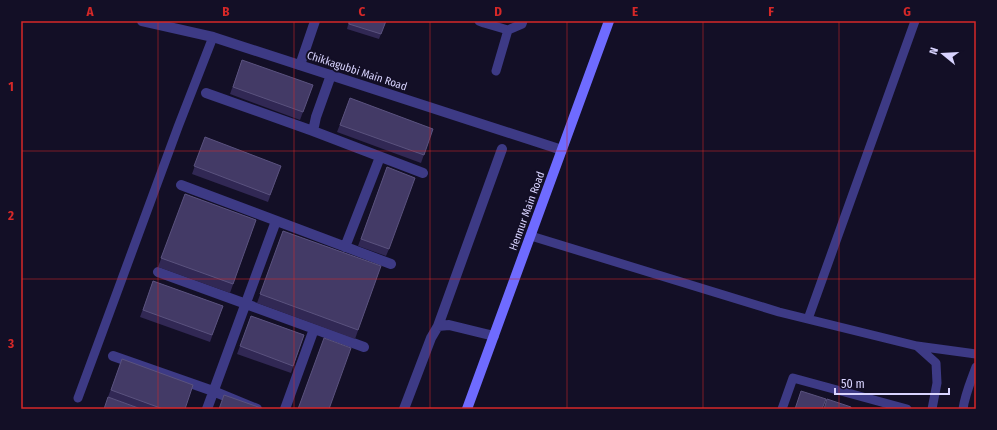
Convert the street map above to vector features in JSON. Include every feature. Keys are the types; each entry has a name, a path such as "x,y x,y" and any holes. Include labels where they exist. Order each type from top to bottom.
{"main road":[{"name":"Hennur Main Road","path":"468,409 609,21"}],"street":[{"name":"Chikkagubbi Main Road","path":"142,21 213,37 562,150"},
{"path":"300,65 315,21"},
{"path":"313,131 316,117 331,75"},
{"path":"206,93 313,131 423,173"},
{"path":"404,409 431,338 438,326 502,150"},
{"path":"345,247 380,157"},
{"path":"181,185 391,264"},
{"path":"207,409 276,221"},
{"path":"158,272 364,347"},
{"path":"438,326 449,325 494,336"},
{"path":"285,409 314,329"},
{"path":"113,356 213,391 257,409"}],"lane":[{"path":"479,21 508,30 522,24 523,21"},
{"path":"808,319 915,21"},
{"path":"496,70 508,30"},
{"path":"78,398 213,37"},
{"path":"531,236 779,312 917,346 976,354"},
{"path":"917,346 936,363 938,383 932,409"},
{"path":"963,409 967,391 976,367"},
{"path":"782,409 793,378 906,409"}],"building":[{"path":"349,21 386,21 381,34 349,24"},
{"path":"242,60 313,85 303,112 233,87"},
{"path":"350,98 433,129 424,155 340,125"},
{"path":"205,137 281,166 270,195 194,166"},
{"path":"387,167 415,178 389,249 361,239"},
{"path":"185,194 256,220 233,284 161,258"},
{"path":"283,231 381,266 358,330 260,294"},
{"path":"153,281 223,306 212,335 143,310"},
{"path":"251,316 304,335 293,366 240,346"},
{"path":"324,338 351,348 329,409 298,409"},
{"path":"122,359 193,385 185,409 163,409 111,390"},
{"path":"801,391 826,399 822,409 795,409"},
{"path":"224,395 264,409 219,409"},
{"path":"108,397 141,409 104,409"},
{"path":"827,399 851,407 851,409 824,409"}]}
